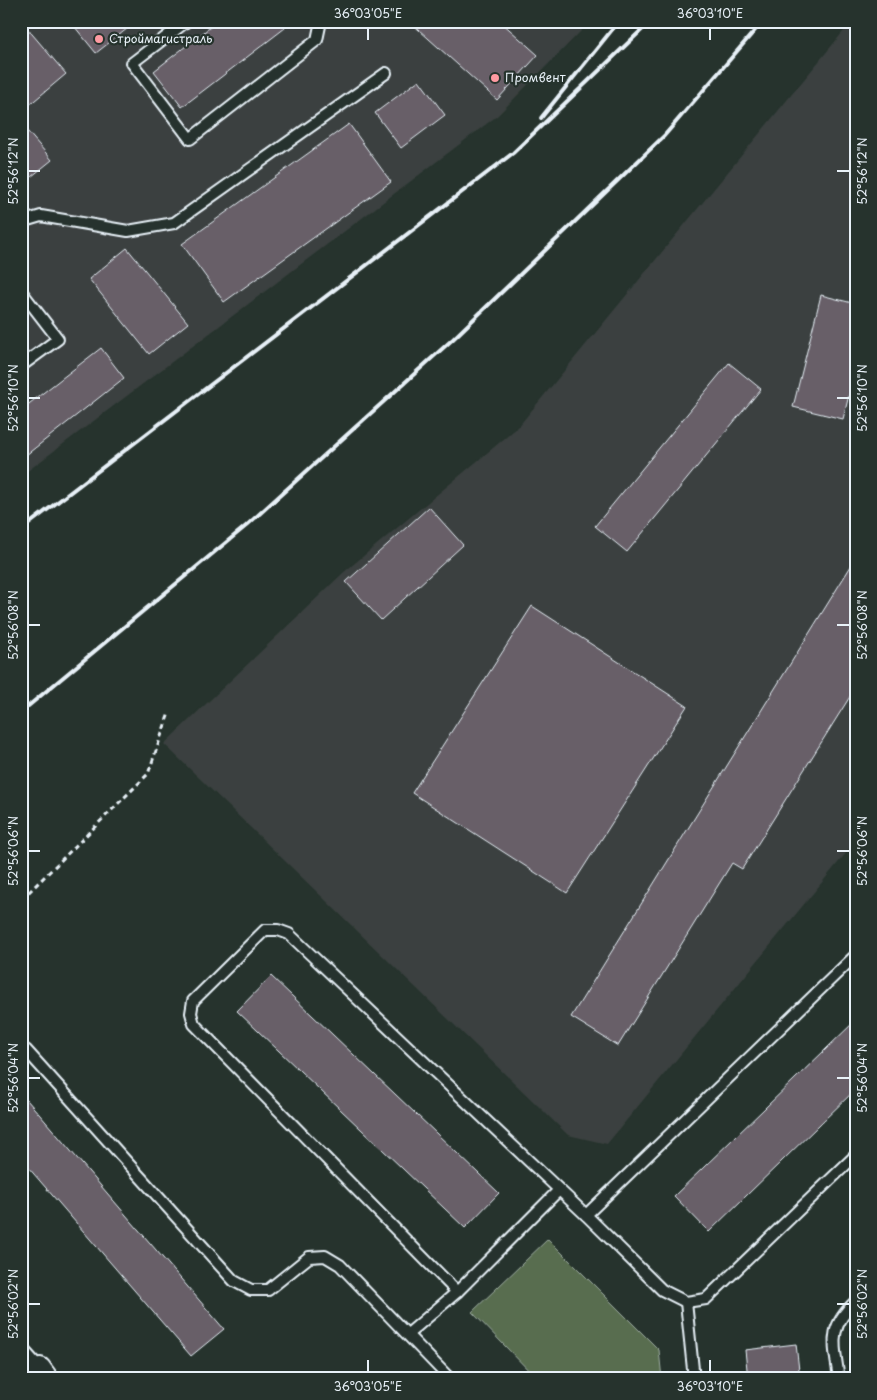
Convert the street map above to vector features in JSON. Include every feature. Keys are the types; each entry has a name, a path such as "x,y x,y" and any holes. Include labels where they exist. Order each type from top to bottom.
{"lane":[{"path":"187,21 132,63 190,140 317,40 321,21"},
{"path":"21,222 41,216 128,231 174,223 386,73"},
{"path":"21,290 58,339 21,366"},
{"path":"457,1292 194,1024 191,1013 193,1001 265,930 278,930 289,934 586,1214 662,1290 686,1302 706,1299 856,1155"},
{"path":"586,1214 856,955"},
{"path":"21,1050 26,1050 234,1281 251,1290 268,1290 309,1257 324,1256 340,1265 450,1379"},
{"path":"408,1334 457,1292 559,1190"},
{"path":"839,1379 835,1328 842,1314 856,1301"},
{"path":"686,1302 694,1379"},
{"path":"21,1347 38,1375"}],"path":[{"path":"21,908 22,898 148,774 169,713"}],"shaded area":[{"path":"21,21 591,21 497,116 21,476"},
{"path":"852,21 856,21 856,841 607,1144 568,1135 164,744 343,573 518,427"}],"green space":[{"path":"548,1239 659,1350 662,1379 537,1379 472,1312"}],"building":[{"path":"21,21 66,74 28,106 21,99"},
{"name":"Строймагистраль","path":"70,21 129,21 132,25 96,53"},
{"path":"218,21 280,21 285,28 182,107 154,71"},
{"name":"Промвент","path":"409,21 500,21 538,55 497,100"},
{"path":"419,80 445,115 401,148 375,113"},
{"path":"21,124 52,160 21,185"},
{"path":"349,124 391,182 224,302 182,244"},
{"path":"127,248 188,323 149,354 89,279"},
{"path":"821,295 856,304 856,367 843,419 793,407"},
{"path":"101,348 124,378 21,459 21,410"},
{"path":"729,363 761,389 627,552 595,526"},
{"path":"429,507 463,545 381,620 346,582"},
{"path":"856,558 856,687 742,869 732,863 618,1046 571,1017"},
{"path":"532,606 687,706 567,893 412,793"},
{"path":"271,976 499,1193 465,1228 237,1011"},
{"path":"856,1020 856,1089 709,1232 674,1196"},
{"path":"21,1093 224,1329 191,1356 21,1159"},
{"path":"796,1344 800,1379 748,1379 745,1350"}],"railway":[{"path":"541,118 619,21"},
{"path":"21,530 513,153 651,21"},
{"path":"21,712 246,526 453,339 664,136 763,21"}],"place":[{"name":"Строймагистраль","path":"99,39"},
{"name":"Промвент","path":"495,78"}]}
